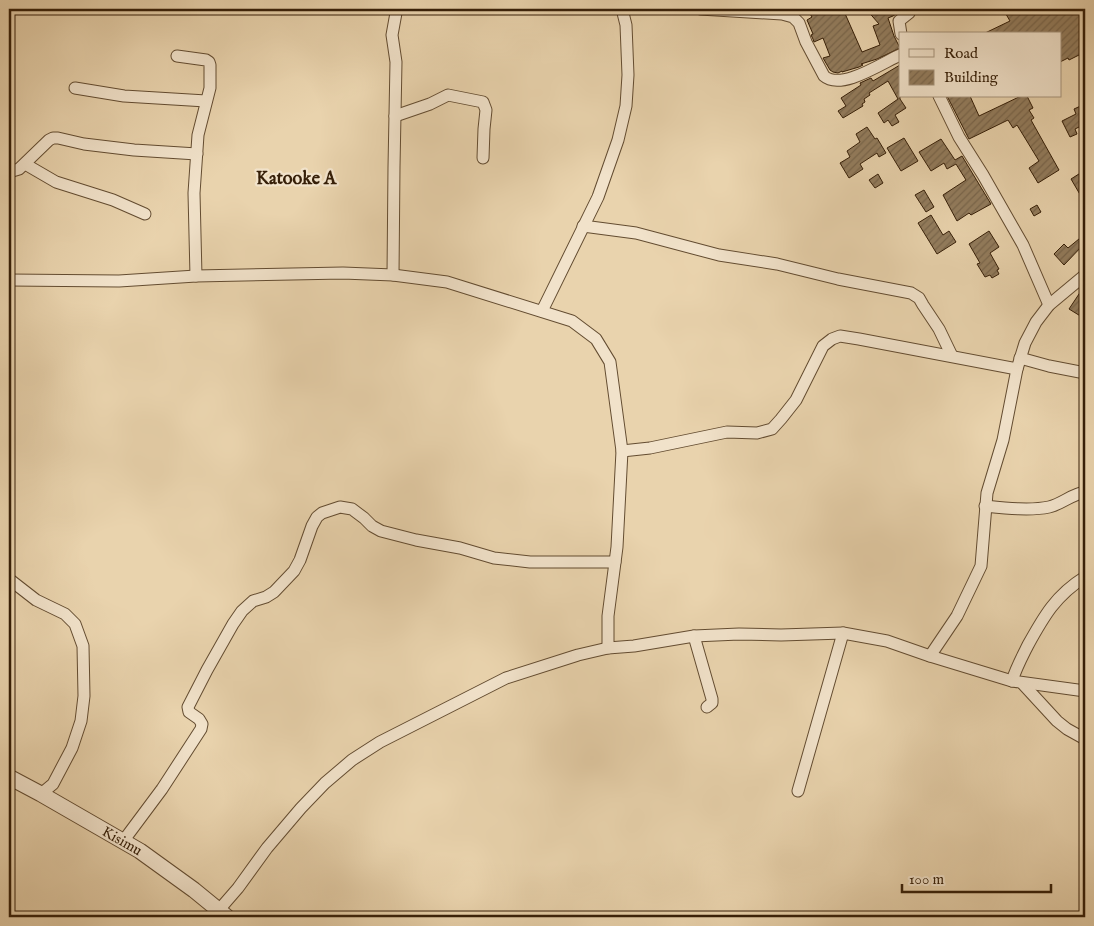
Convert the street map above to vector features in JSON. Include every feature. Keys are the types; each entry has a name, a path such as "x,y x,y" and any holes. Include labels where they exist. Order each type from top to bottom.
{"street":[{"path":"393,275 396,62 392,35 396,9"},
{"path":"542,311 598,197 618,140 626,106 628,74 628,42 622,9"},
{"path":"700,9 782,14 793,17 798,23 824,76 828,80 850,79 899,56"},
{"path":"901,32 899,21 911,9"},
{"path":"177,56 206,60 210,64 210,88 198,135 194,193 196,276"},
{"path":"75,88 124,96 206,101"},
{"path":"395,116 430,104 448,95 483,102 486,110 483,158"},
{"path":"940,98 959,137 1023,244 1049,305"},
{"path":"9,172 19,169 53,138 134,150 197,154"},
{"path":"25,164 56,182 113,200 145,214"},
{"path":"583,226 636,233 719,255 777,264 838,279 911,293 919,298 924,305 952,356"},
{"path":"9,280 119,281 196,276 342,273 393,275 447,282 572,320 596,339 610,362 622,451 617,547 608,616 608,648"},
{"path":"930,656 957,616 981,566 986,493 1002,440 1017,369 1026,343 1036,322 1049,305 1085,276"},
{"path":"622,451 650,448 727,432 757,432 772,429 796,400 823,346 840,336 1017,369"},
{"path":"1020,358 1049,366 1085,372"},
{"path":"985,506 1012,508 1048,507 1085,492"},
{"path":"124,840 162,789 201,729 202,724 199,719 189,712 188,707 233,624 242,611 253,602 274,592 294,571 312,526 322,513 340,507 352,509 381,532 460,548 494,558 530,562 615,562"},
{"path":"1085,577 1064,592 1042,620 1016,669 1017,682 1057,721 1085,739"},
{"path":"9,579 36,600 65,614 75,624 83,646 84,696 81,721 72,748 53,784 41,794"},
{"path":"798,791 843,633"},
{"path":"220,915 267,848 301,808 325,783 352,760 380,742 506,678 578,655 608,648 634,646 694,636 843,633 886,641 1017,682 1085,691"},
{"path":"694,636 712,699 712,703 707,707"},
{"name":"Kisimu","path":"9,777 124,840 194,890 220,915"}],"building":[{"path":"807,9 843,9 862,52 880,45 873,26 879,24 866,9 894,9 896,14 888,18 899,48 861,64 863,65 859,67 838,73 833,72 823,58 830,56 823,38 814,42 811,35 813,34 807,20 812,17"},
{"path":"1003,9 1085,9 1085,52 1069,60 1068,58 1062,61 1062,32 987,32 1010,21"},
{"path":"899,66 899,98 906,108 895,115 899,122 892,126 888,120 884,123 878,113 898,99 888,81 869,93 870,95 864,99 863,106 843,118 838,111 846,106 841,98 861,85 860,83 871,78 873,81"},
{"path":"948,98 971,98 979,116 1017,98 1028,98 1033,108 1029,110 1034,118 1031,120 1059,170 1038,183 1029,168 1039,161 1017,125 1013,128 1008,120 969,139"},
{"path":"1085,104 1085,124 1075,129 1077,134 1070,137 1062,121 1076,114 1074,109"},
{"path":"867,127 875,139 877,138 886,153 879,157 877,153 860,164 863,169 849,178 840,163 850,157 847,151 860,142 856,134"},
{"path":"904,138 918,161 901,171 887,148"},
{"path":"941,139 955,160 962,156 991,204 971,215 969,213 957,221 943,195 966,180 956,164 947,169 944,163 931,171 919,152"},
{"path":"1082,172 1085,177 1085,203 1071,179"},
{"path":"878,174 883,183 875,188 869,180"},
{"path":"924,190 934,207 926,212 915,195"},
{"path":"1037,205 1041,212 1034,216 1030,209"},
{"path":"931,215 943,235 949,231 956,242 937,254 918,223"},
{"path":"989,231 999,247 990,253 999,269 997,270 999,274 992,278 990,275 985,277 977,264 980,263 969,244"},
{"path":"1085,234 1085,243 1064,265 1054,254 1064,244 1068,248"},
{"path":"1085,285 1085,313 1082,317 1069,309"}],"district":[{"name":"Katooke A","path":"296,178"}]}
